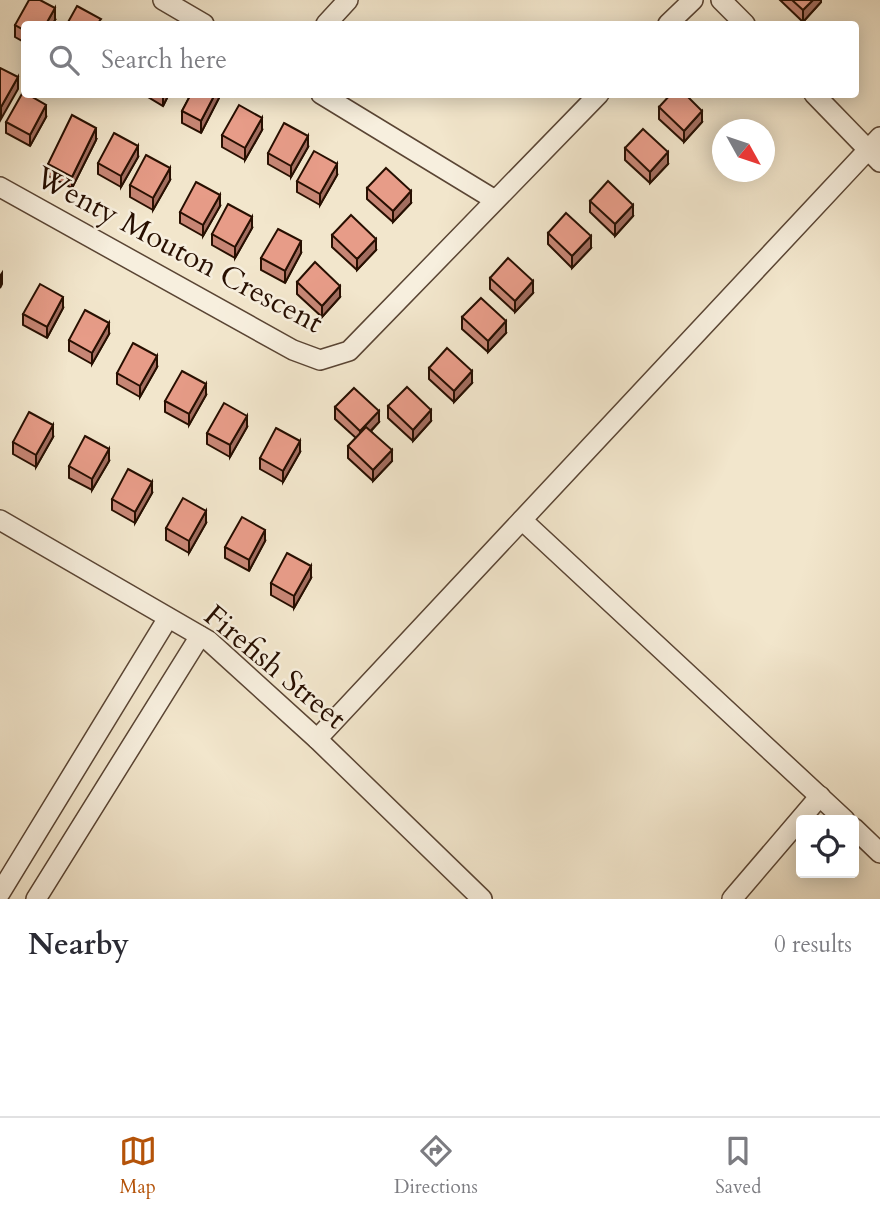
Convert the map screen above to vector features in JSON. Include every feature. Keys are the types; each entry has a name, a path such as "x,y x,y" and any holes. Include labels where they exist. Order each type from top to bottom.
{"street":[{"path":"163,0 199,21"},
{"path":"329,21 348,0"},
{"path":"671,21 692,0"},
{"path":"721,0 742,21"},
{"path":"328,98 495,200"},
{"name":"Wenty Mouton Crescent","path":"0,187 293,350 320,360 349,351 595,98"},
{"path":"317,739 876,150 818,98"},
{"name":"Firefish Street","path":"0,520 209,641 317,739 482,899"},
{"path":"522,520 840,815"},
{"path":"0,893 168,618"},
{"path":"36,899 200,636"},
{"path":"732,899 820,796"},
{"path":"859,833 880,853"}],"building":[{"path":"29,0 40,0 55,8 48,21 21,21 21,28 15,25"},
{"path":"792,0 813,0 803,10"},
{"path":"77,6 101,19 99,21 69,21"},
{"path":"0,68 18,77 1,107 0,107"},
{"path":"21,96 21,98 34,98 46,105 30,135 6,122"},
{"path":"189,98 213,98 201,121 182,111"},
{"path":"667,98 689,98 702,111 684,131 659,107"},
{"path":"239,105 262,118 245,148 222,135"},
{"path":"72,115 96,128 72,177 48,164"},
{"path":"284,123 308,136 291,166 268,153"},
{"path":"643,129 668,152 650,172 625,148"},
{"path":"114,133 138,146 121,176 98,163"},
{"path":"314,151 337,164 320,194 297,181"},
{"path":"146,155 170,168 153,198 130,185"},
{"path":"386,168 411,191 393,211 367,188"},
{"path":"608,181 633,205 615,224 590,201"},
{"path":"196,182 220,195 203,225 180,212"},
{"path":"228,204 252,217 235,247 212,234"},
{"path":"566,213 591,236 572,256 548,233"},
{"path":"351,215 376,239 357,259 332,235"},
{"path":"278,229 301,241 285,271 261,258"},
{"path":"508,258 533,281 515,301 490,278"},
{"path":"315,262 340,286 322,306 297,282"},
{"path":"40,284 63,297 47,327 23,314"},
{"path":"481,298 506,321 488,341 462,317"},
{"path":"85,310 109,323 92,353 69,340"},
{"path":"133,343 157,356 140,386 117,373"},
{"path":"447,348 472,371 454,391 429,368"},
{"path":"182,371 206,384 189,414 165,401"},
{"path":"407,387 431,410 413,430 388,406"},
{"path":"354,388 379,411 360,431 335,407"},
{"path":"224,403 247,416 230,445 207,433"},
{"path":"29,412 53,425 36,455 13,442"},
{"path":"366,427 392,450 373,470 348,446"},
{"path":"276,428 300,441 283,471 260,458"},
{"path":"85,436 109,449 92,479 69,466"},
{"path":"128,469 152,482 135,512 112,499"},
{"path":"183,498 206,511 189,541 166,528"},
{"path":"242,517 265,530 249,560 225,547"},
{"path":"287,553 311,566 294,596 271,583"}]}
